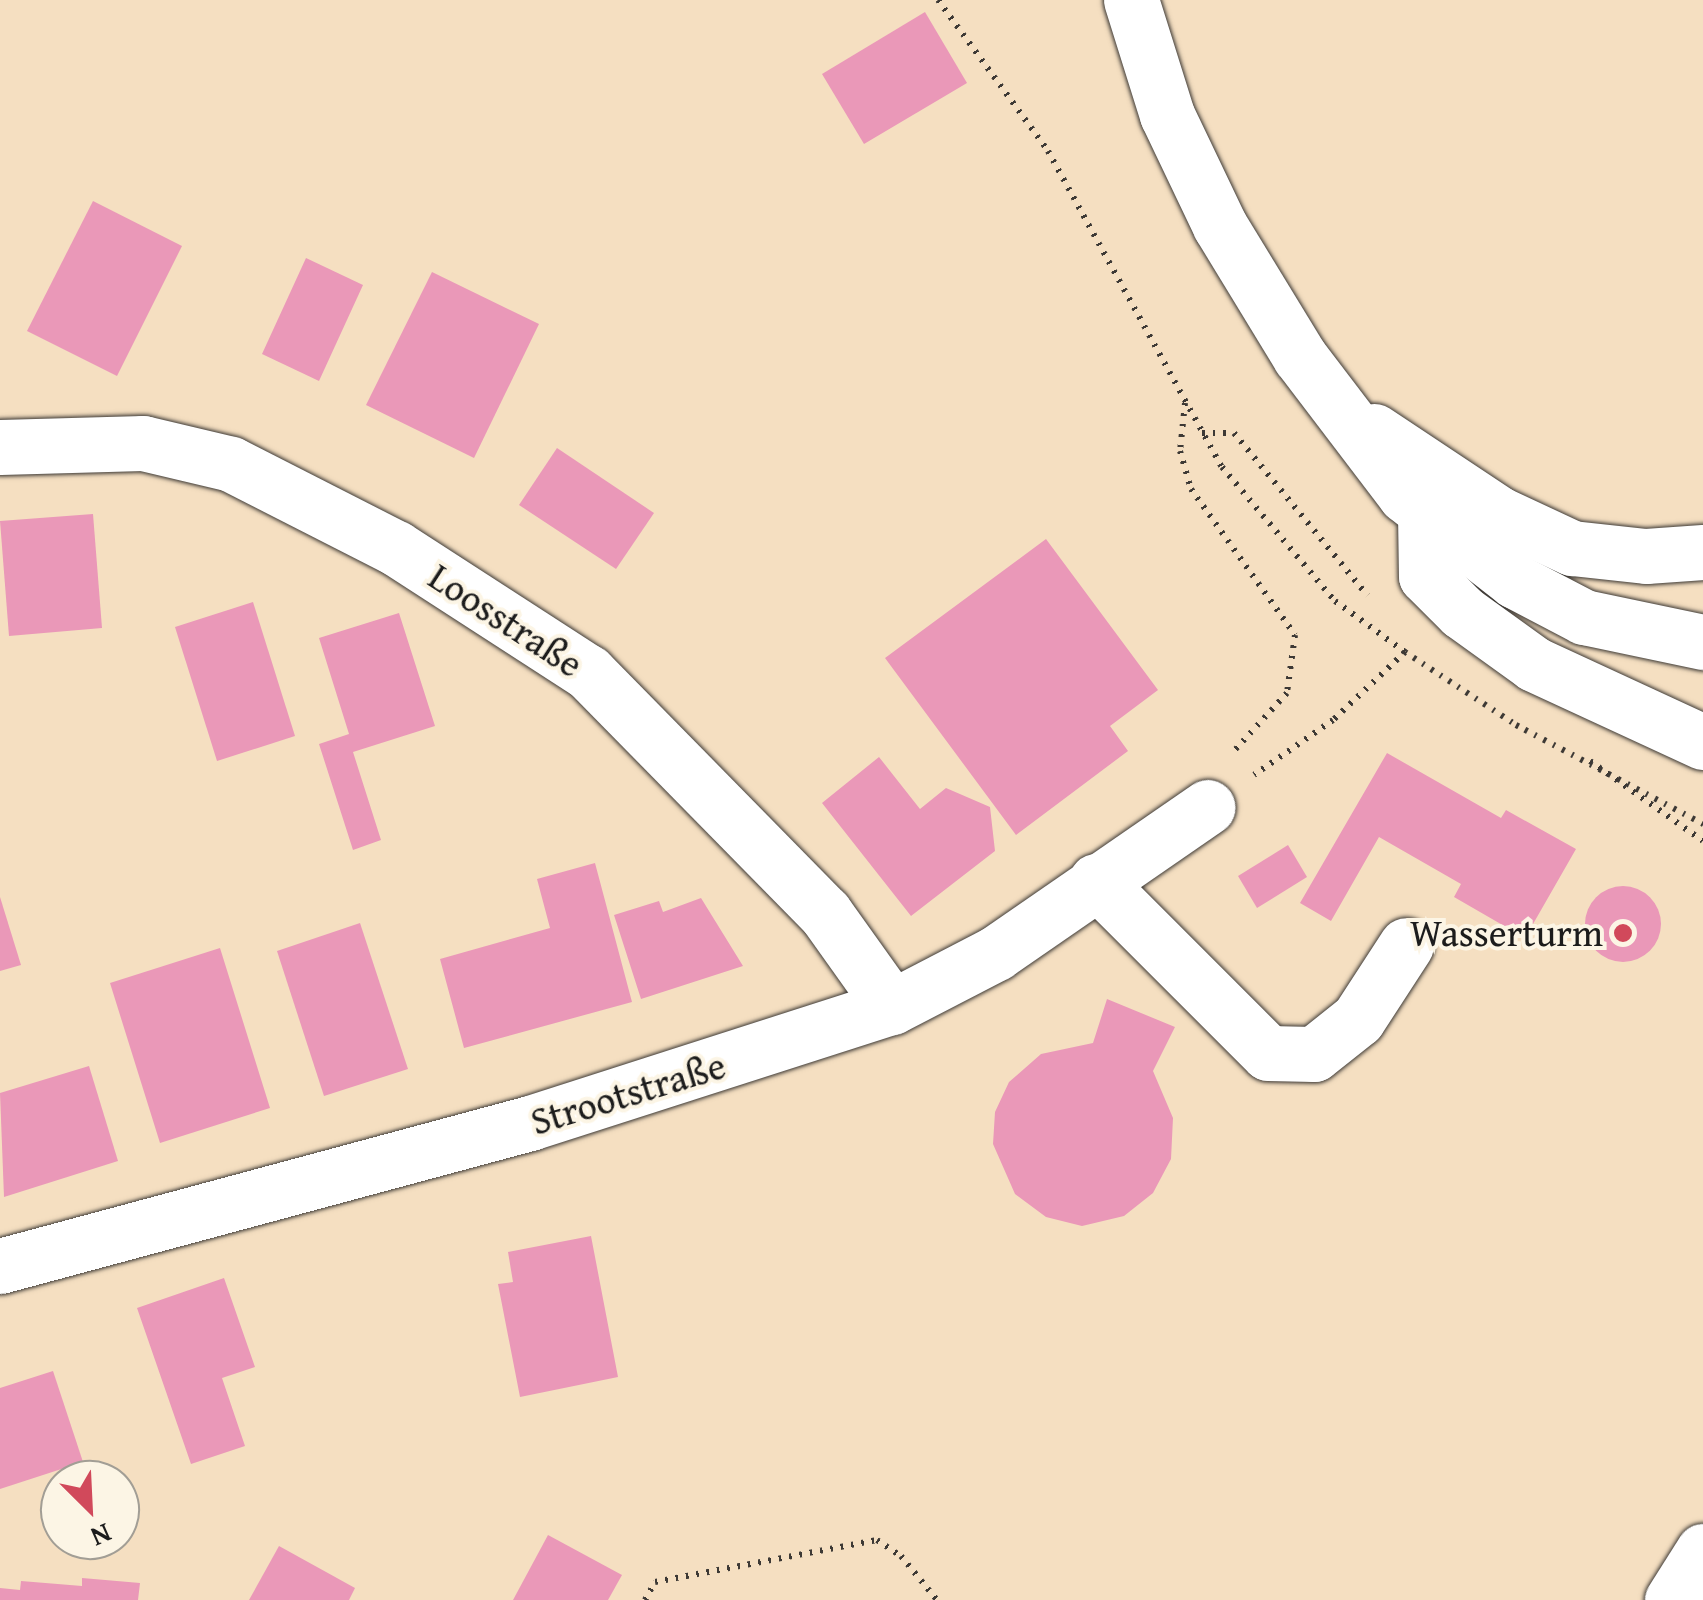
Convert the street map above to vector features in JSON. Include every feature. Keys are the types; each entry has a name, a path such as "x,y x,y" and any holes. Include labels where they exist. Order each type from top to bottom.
{"street":[{"path":"1130,0 1167,115 1220,226 1332,404 1425,514 1514,581 1584,618 1703,642"},
{"path":"1332,404 1499,514 1572,548 1646,556 1703,552"},
{"name":"Loosstraße","path":"0,446 144,443 231,464 396,548 588,672 824,913 892,1007"},
{"path":"1425,514 1426,576 1462,612 1534,664 1703,742"},
{"name":"Strootstraße","path":"0,1266 530,1122 892,1007 996,953 1208,807"},
{"path":"1096,881 1268,1053 1314,1054 1358,1019 1406,944"},
{"path":"1672,1600 1703,1551"}],"path":[{"path":"938,0 1048,151 1222,468 1336,601 1516,725 1703,824"},
{"path":"1185,403 1180,451 1191,489 1296,635 1287,693 1266,724 1228,756"},
{"path":"1208,807 1333,720 1406,652"},
{"path":"645,1600 655,1582 877,1540 901,1556 937,1600"}],"building":[{"path":"925,12 967,83 864,144 822,74"},
{"path":"93,201 182,246 117,376 27,331"},
{"path":"306,258 363,285 319,381 262,354"},
{"path":"432,272 539,324 474,458 366,405"},
{"path":"557,448 654,513 616,569 519,505"},
{"path":"93,514 102,628 9,636 0,521"},
{"path":"1046,539 1158,690 1110,726 1128,751 1016,835 885,658"},
{"path":"253,602 295,736 217,761 175,627"},
{"path":"399,613 435,726 353,752 381,840 353,850 319,744 349,734 319,638"},
{"path":"1387,753 1501,818 1506,810 1576,849 1525,938 1454,897 1461,884 1379,837 1331,921 1300,903"},
{"path":"879,757 920,809 946,788 990,807 995,851 911,916 822,803"},
{"path":"1288,845 1307,877 1257,908 1238,876"},
{"path":"595,863 632,1002 464,1048 440,959 550,928 537,879"},
{"name":"Wasserturm","path":"1623,886 1650,897 1661,924 1650,951 1623,962 1596,951 1585,924 1596,897"},
{"path":"0,897 21,965 0,971"},
{"path":"701,898 743,966 641,999 614,915 659,901 663,912"},
{"path":"360,923 408,1069 324,1096 277,951"},
{"path":"220,948 270,1108 160,1143 110,983"},
{"path":"1107,999 1175,1027 1153,1071 1173,1118 1171,1159 1153,1193 1124,1216 1082,1226 1046,1217 1015,1194 993,1144 995,1112 1009,1082 1041,1054 1093,1043"},
{"path":"89,1066 118,1161 4,1197 0,1093"},
{"path":"591,1236 618,1377 520,1397 498,1284 513,1282 508,1252"},
{"path":"224,1278 255,1367 222,1378 245,1446 191,1464 137,1308"},
{"path":"53,1371 82,1460 40,1460 40,1476 0,1489 0,1388"},
{"path":"548,1535 622,1575 608,1600 513,1600"},
{"path":"279,1546 355,1588 349,1600 249,1600"},
{"path":"82,1578 140,1583 138,1600 0,1600 0,1588 20,1590 21,1581 82,1586"}],"place":[{"name":"Wasserturm","path":"1623,933"}]}
